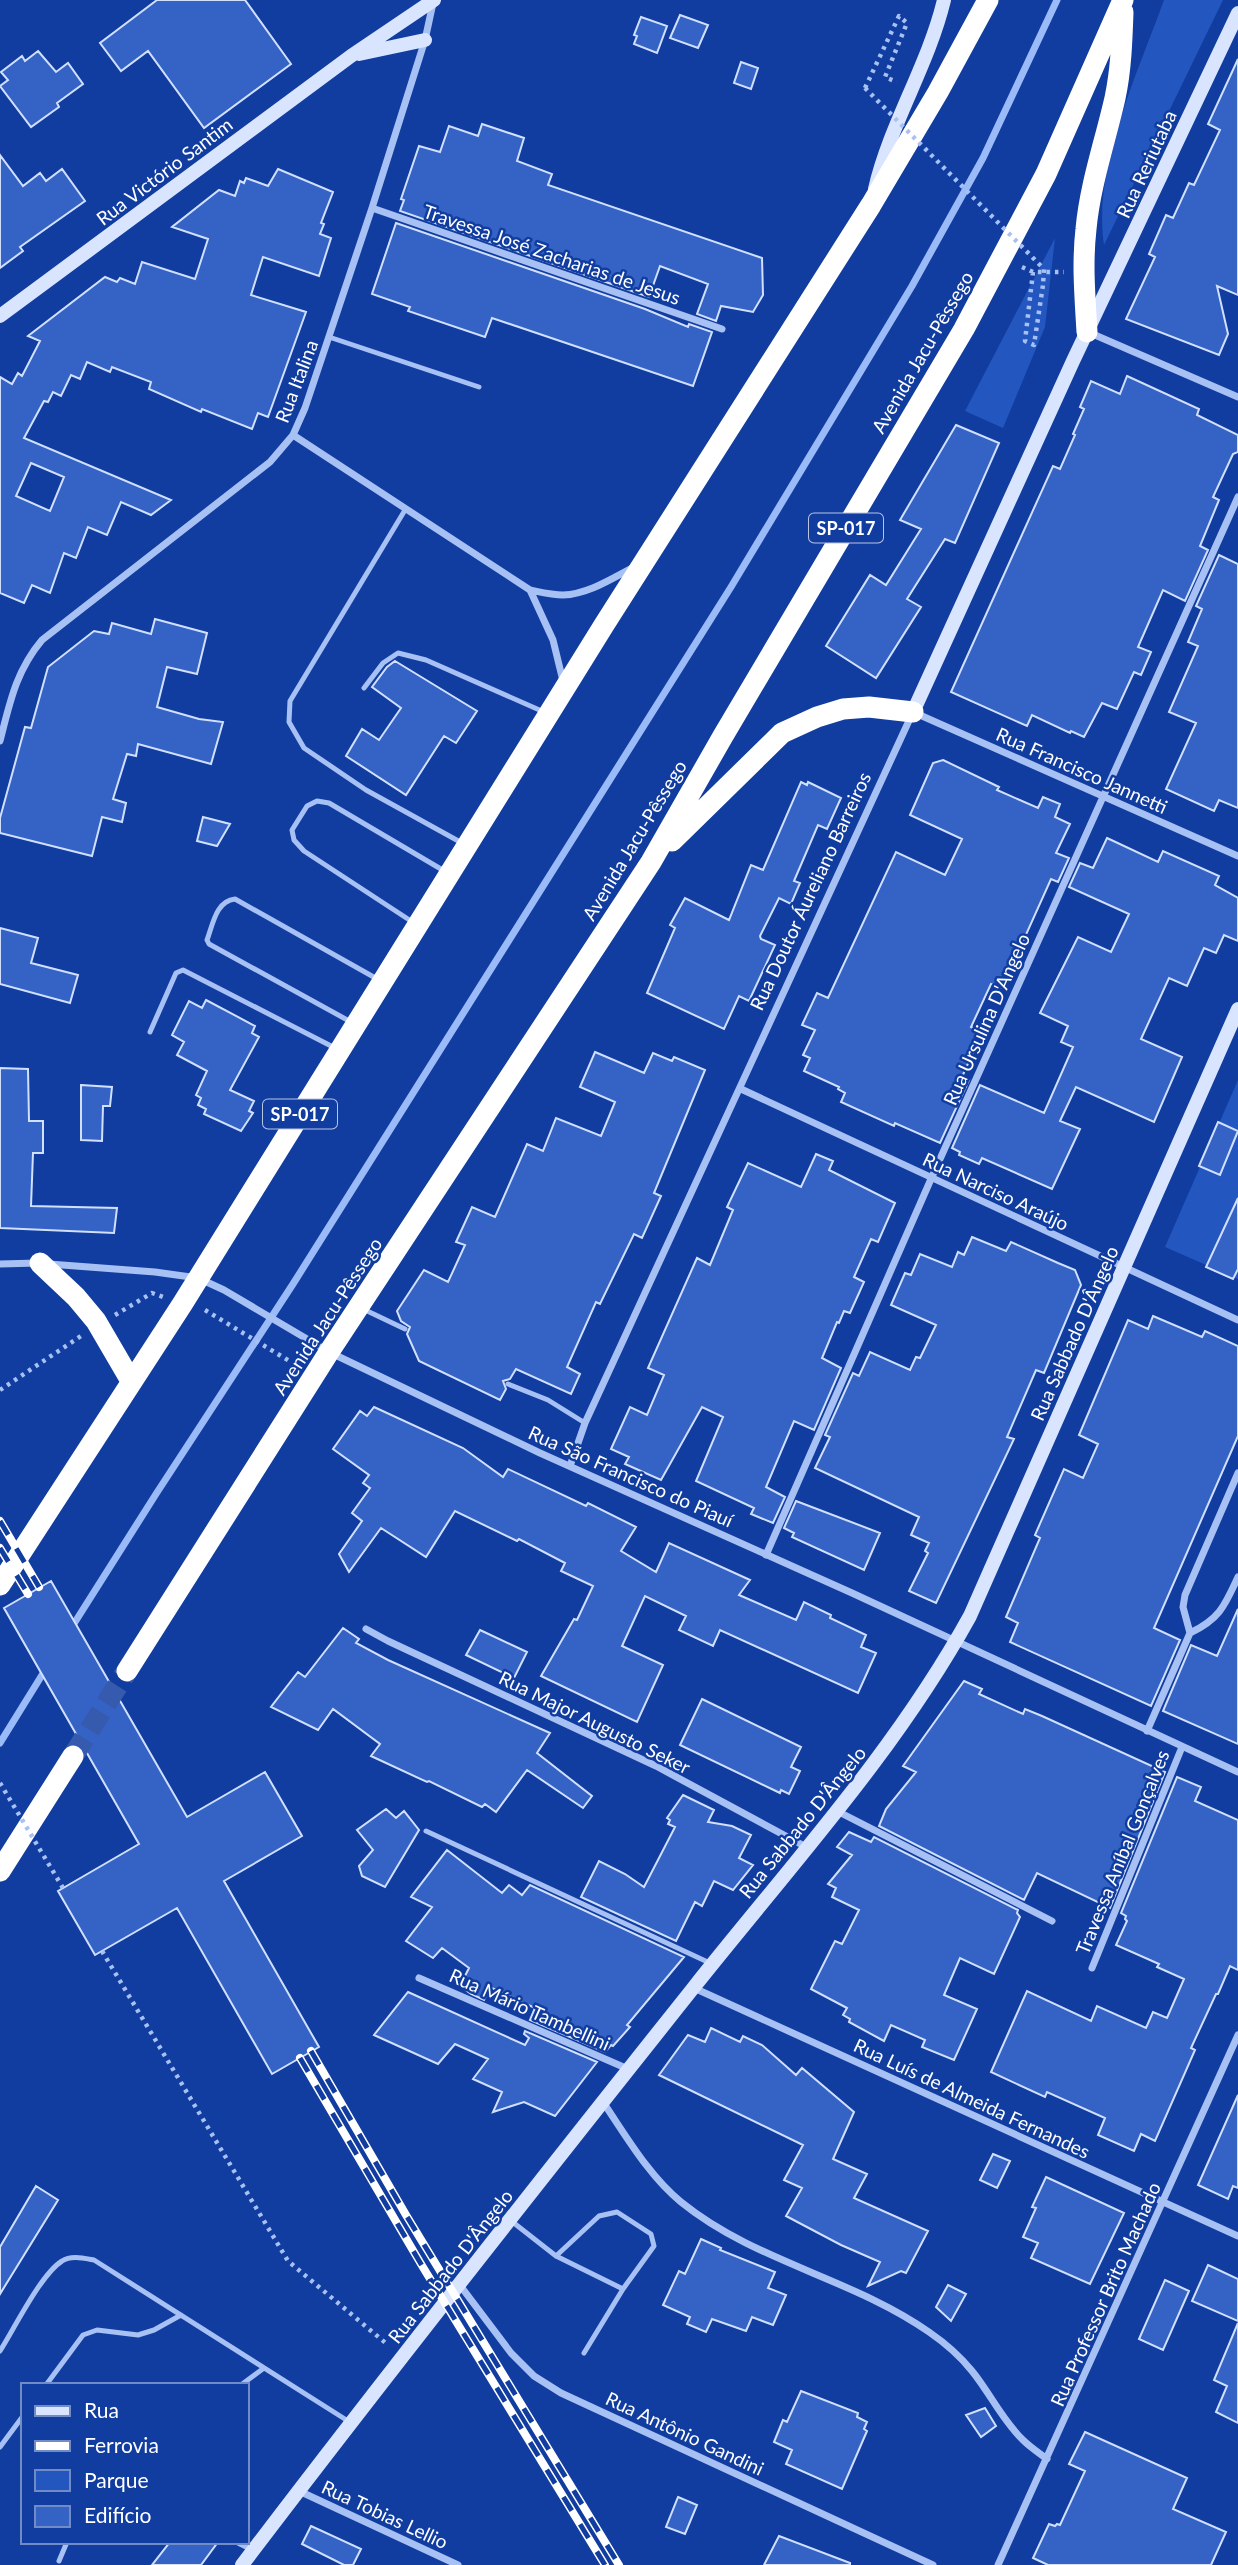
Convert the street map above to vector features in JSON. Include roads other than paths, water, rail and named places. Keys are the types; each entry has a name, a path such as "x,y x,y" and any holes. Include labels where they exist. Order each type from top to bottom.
{"highway":[{"name":"SP-017","path":"0,1585 198,1278 604,625 871,205 938,92 988,0"},
{"name":"Avenida Jacu-Pêssego","path":"127,1671 329,1352 651,862 1002,259 1046,174 1123,0"},
{"path":"1087,332 1083,272 1086,228 1093,183 1115,97 1121,57 1123,0"},
{"path":"651,862 782,733 843,709 869,708 913,712"},
{"path":"40,1263 76,1297 96,1321 131,1381"},
{"path":"0,1871 74,1755"}],"street":[{"path":"871,205 881,162 913,87 944,0"},
{"name":"Rua Italina","path":"0,741 16,682 27,658 42,640 270,462 293,435 305,408 372,208 425,40 434,1"},
{"name":"Rua Victório Santim","path":"0,316 351,56 434,1"},
{"name":"Rua Reriutaba","path":"1087,332 1238,13"},
{"name":"Rua Victório Santim","path":"351,56 425,40"},
{"name":"Travessa José Zacharias de Jesus","path":"372,208 722,329"},
{"path":"1087,332 1238,397"},
{"name":"Rua Doutor Áureliano Barreiros","path":"570,1466 585,1423 741,1089 1087,332"},
{"path":"293,435 530,590 562,595 587,590 648,559"},
{"name":"Rua Ursulina D'Angelo","path":"766,1555 931,1179 1238,497"},
{"path":"530,590 553,640 565,691"},
{"name":"Rua Francisco Jannetti","path":"913,712 1238,856"},
{"name":"Rua Sabbado D'Ângelo","path":"242,2565 712,1964 809,1848 902,1727 940,1670 975,1603 1238,1009"},
{"name":"Rua Narciso Araújo","path":"741,1089 1238,1320"},
{"name":"Rua São Francisco do Piauí","path":"0,1264 40,1263 198,1278 224,1290 329,1352 570,1466 1238,1772"},
{"path":"1147,1731 1190,1633 1183,1607 1185,1595 1238,1473"},
{"path":"1190,1633 1207,1625 1217,1616 1238,1577"},
{"name":"Rua Major Augusto Seker","path":"366,1629 656,1766 809,1848"},
{"name":"Travessa Aníbal Gonçalves","path":"1092,1968 1182,1747"},
{"path":"837,1811 1052,1922"},
{"name":"Rua Mário Tambellini","path":"419,1978 629,2069"},
{"name":"Rua Luís de Almeida Fernandes","path":"694,1987 1238,2236"},
{"name":"Rua Professor Brito Machado","path":"998,2565 1238,2035"},
{"path":"603,2102 656,2176 679,2201 714,2226 753,2246 874,2298 928,2331 950,2348 972,2372 1021,2438 1047,2459"},
{"name":"Rua Antônio Gandini","path":"460,2284 510,2353 534,2376 561,2393 933,2565"},
{"name":"Rua Tobias Lellio","path":"299,2491 458,2565"}],"lane":[{"path":"329,337 479,387"},
{"path":"405,510 290,701 289,722 304,748 366,790 467,845"},
{"path":"363,688 383,663 398,653 426,660 550,715"},
{"path":"417,925 299,845 292,830 307,806 317,802 329,803 449,874"},
{"path":"355,1024 209,944 208,940 221,904 235,899 382,982"},
{"path":"150,1032 176,973 183,970 339,1050"},
{"path":"359,1307 405,1329"},
{"path":"508,1384 548,1400 585,1423"},
{"path":"426,1831 712,1964"},
{"path":"556,2256 599,2216 617,2212 650,2234 654,2246 623,2289 584,2353"},
{"path":"510,2220 556,2256 623,2289"},
{"path":"0,2351 48,2273 63,2259 74,2257 94,2260 352,2423"},
{"path":"47,2383 83,2335 97,2330 138,2335 181,2315"},
{"path":"244,2383 264,2368"},
{"path":"0,2447 21,2419"},
{"path":"59,2561 66,2544"},
{"path":"240,2544 253,2550"}],"waterway":[{"path":"70,1630 293,1284 731,587 912,286 983,158 1057,0"},
{"path":"0,1743 47,1667"}],"tunnel":[{"path":"73,1756 127,1671"}],"railway":[{"path":"0,1521 39,1587"},
{"path":"0,1548 28,1594"},
{"path":"311,2051 406,2215 619,2565"},
{"path":"300,2058 421,2264 605,2565"}]}
